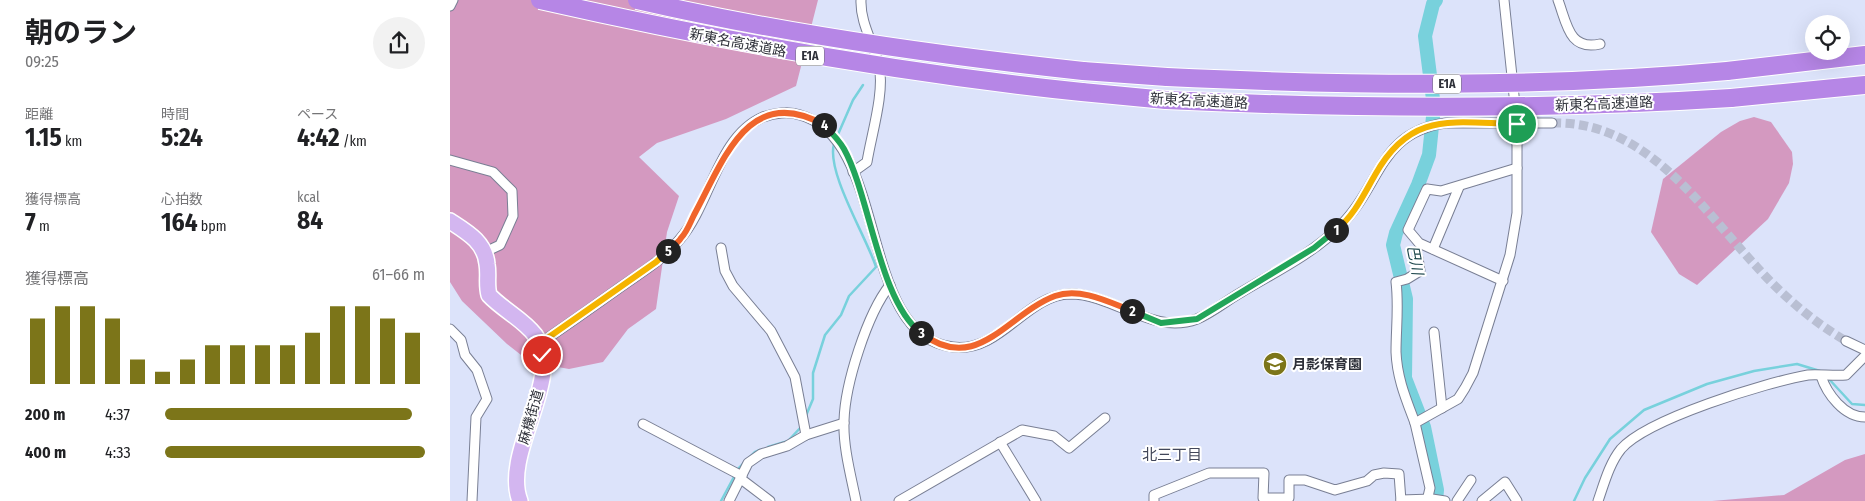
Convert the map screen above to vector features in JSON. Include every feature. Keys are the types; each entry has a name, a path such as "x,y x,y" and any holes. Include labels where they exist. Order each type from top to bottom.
{"highway":[{"name":"新東名高速道路","path":"540,0 680,32 809,56 998,83 1166,100 1443,108 1636,103 1731,98 1865,86"},
{"name":"新東名高速道路","path":"637,0 682,10 889,47 1083,71 1167,77 1329,84 1442,84 1641,79 1865,55"}],"main road":[{"path":"450,221 472,234 485,252 488,266 486,286 489,295 529,329 536,336 539,344"},
{"name":"麻機街道","path":"520,501 515,482 517,467 541,388 542,361 539,344"}],"street":[{"path":"450,6 454,0"},
{"path":"853,172 867,162 880,83 880,68 860,12 861,0"},
{"path":"1420,420 1458,399 1473,373 1503,281 1516,231 1517,124 1504,0"},
{"path":"1558,0 1573,38 1580,45 1588,47 1600,44"},
{"path":"539,344 656,262 682,238 736,138 752,122 767,115 792,112 811,118 825,126 844,148 890,285 911,326 931,341 953,348 974,346 992,339 1036,307 1056,296 1070,294 1106,301 1161,323 1197,319 1314,248 1339,228 1356,209 1383,160 1393,147 1420,129 1446,122 1552,123"},
{"path":"450,160 493,172 512,191 513,216 500,246 485,252"},
{"path":"1503,281 1419,243 1408,230 1427,189 1442,191 1517,168"},
{"path":"1433,249 1459,187"},
{"path":"721,248 725,270 733,286 771,331 795,377 806,435"},
{"path":"1418,258 1420,272 1396,282 1399,306 1396,353 1403,395 1420,420 1430,488 1429,500"},
{"path":"856,501 844,423 850,382 873,310 890,285"},
{"path":"450,329 461,340 465,355 477,370 487,399 476,417 472,501"},
{"path":"1434,332 1442,408"},
{"path":"1846,341 1865,350"},
{"path":"1598,501 1614,459 1622,448 1645,433 1689,410 1786,380 1810,374 1846,376 1865,356"},
{"path":"1821,376 1827,393 1858,417 1865,417"},
{"path":"899,501 1022,430 1054,436 1069,448 1105,418"},
{"path":"730,501 738,475 748,463 761,454 787,446 806,435 844,423"},
{"path":"643,424 724,466 770,501"},
{"path":"1000,442 1036,501"},
{"path":"1154,501 1154,495 1209,473 1264,473 1263,500 1288,498 1289,480 1305,480 1335,490 1368,481 1374,476 1384,473 1399,474 1401,501 1444,500"},
{"path":"1457,501 1471,480"},
{"path":"1482,501 1505,482 1517,501"}],"shaded area":[{"path":"450,0 818,0 796,86 726,119 657,143 639,157 679,196 667,232 656,309 628,329 603,362 569,369 530,362 507,344 462,301 450,282"},
{"path":"1754,117 1771,122 1792,152 1793,164 1789,183 1768,219 1697,285 1679,274 1651,232 1663,179 1721,132 1740,121"},
{"path":"1865,454 1865,501 1712,501 1784,495 1845,460"}],"waterway":[{"name":"巴川","path":"1436,0 1433,4 1425,36 1434,107 1429,155 1418,185 1396,233 1393,245 1406,299 1405,378 1424,427 1437,490 1436,501"},
{"path":"836,139 853,100 863,85"},
{"path":"805,418 813,399 813,373 825,335 841,315 849,296 876,267 841,188 833,156 834,144"},
{"path":"1574,501 1585,478 1610,439 1644,410 1707,384 1754,371 1797,364 1820,371"},
{"path":"1828,378 1852,404 1865,405"},
{"path":"768,447 788,441 802,426"},
{"path":"737,470 755,452 760,450"},
{"path":"721,501 735,475"}],"tunnel":[{"path":"1552,123 1585,126 1615,136 1643,151 1668,171 1691,194 1776,287 1809,316 1846,341"}],"place":[{"name":"月影保育園","path":"1275,364"}],"district":[{"name":"北三丁目","path":"1172,455"}],"route":[{"path":"542,355 539,344 656,262 682,238 736,138 752,122 767,115 792,112 811,118 825,126 844,148 890,285 911,326 931,341 953,348 974,346 992,339 1036,307 1056,296 1070,294 1106,301 1161,323 1197,319 1314,248 1339,228 1356,209 1383,160 1393,147 1406,136 1432,124 1446,122 1517,124"}]}
